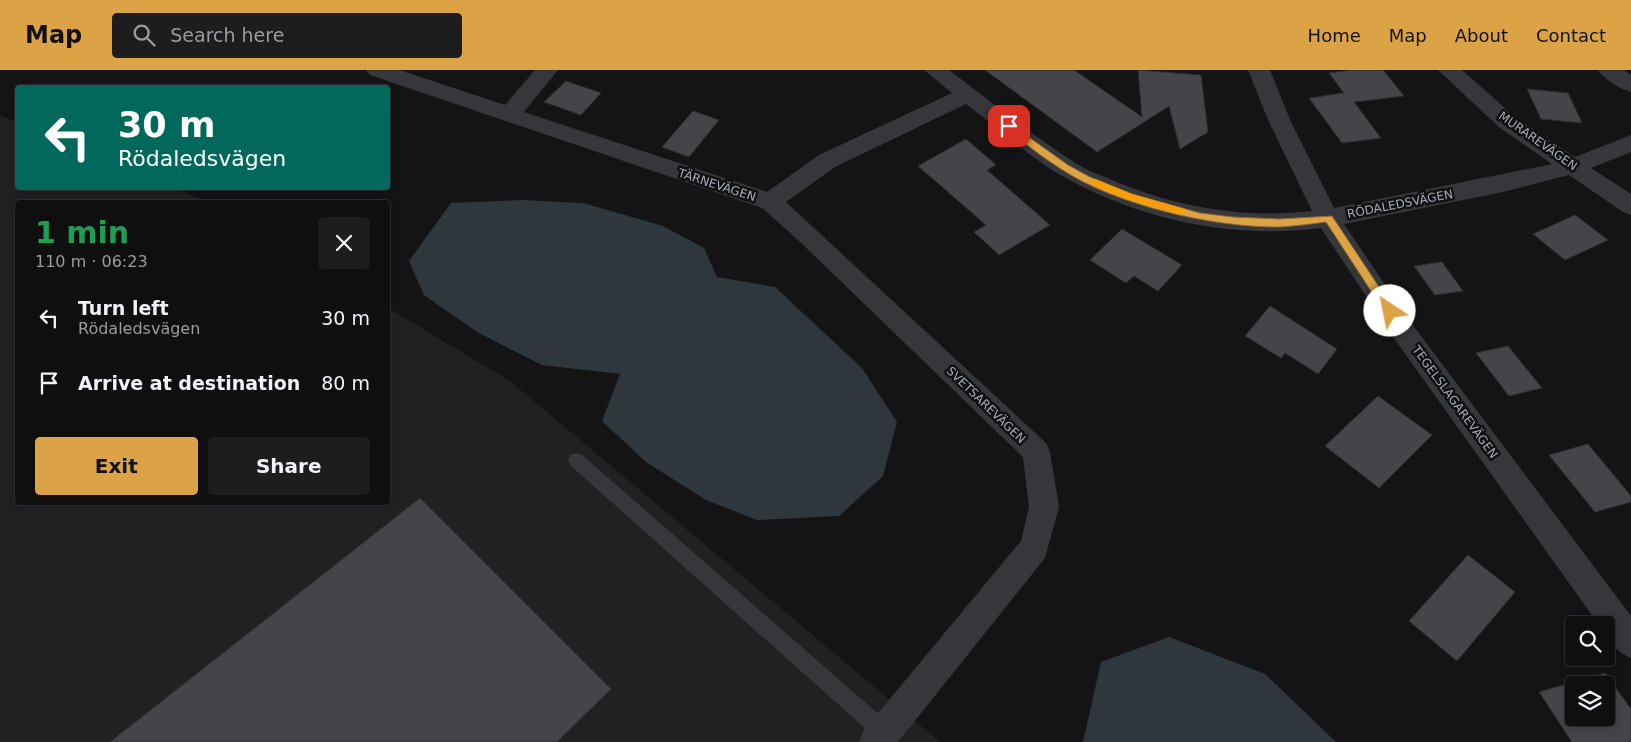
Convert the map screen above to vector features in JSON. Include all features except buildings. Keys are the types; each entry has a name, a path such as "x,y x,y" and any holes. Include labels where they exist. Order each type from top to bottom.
{"street":[{"path":"509,115 547,70"},
{"name":"RÖDALEDSVÄGEN","path":"935,70 1064,167 1086,179 1129,197 1200,216 1233,220 1279,223 1328,218 1486,187 1574,165 1631,144"},
{"name":"TEGELSLAGAREVÄGEN","path":"1259,70 1280,122 1328,218 1400,327 1631,642"},
{"name":"MURAREVÄGEN","path":"1449,70 1508,123 1574,165 1631,206"},
{"path":"1609,70 1631,85"},
{"name":"TÄRNEVÄGEN","path":"388,72 509,115 770,202 827,161 967,95"},
{"name":"SVETSAREVÄGEN","path":"770,202 807,234 1036,452 1044,507 1034,548 880,737"}],"lane":[{"path":"576,460 880,737"}],"shaded area":[{"path":"0,115 15,122 15,190 178,190 204,200 15,200 15,505 390,505 390,309 510,381 940,742 0,742"},
{"path":"523,200 583,203 663,226 704,248 717,277 775,287 862,368 897,422 883,476 839,516 757,520 706,500 646,462 602,421 620,374 542,365 477,332 424,295 409,261 451,203"},
{"path":"1169,637 1265,674 1336,742 1083,742 1101,662"}],"slow traffic":[{"path":"1095,183 1129,197 1181,211"}],"route":[{"path":"1009,126 1064,167 1086,179 1129,197 1200,216 1233,220 1279,223 1328,218 1390,311"}]}
